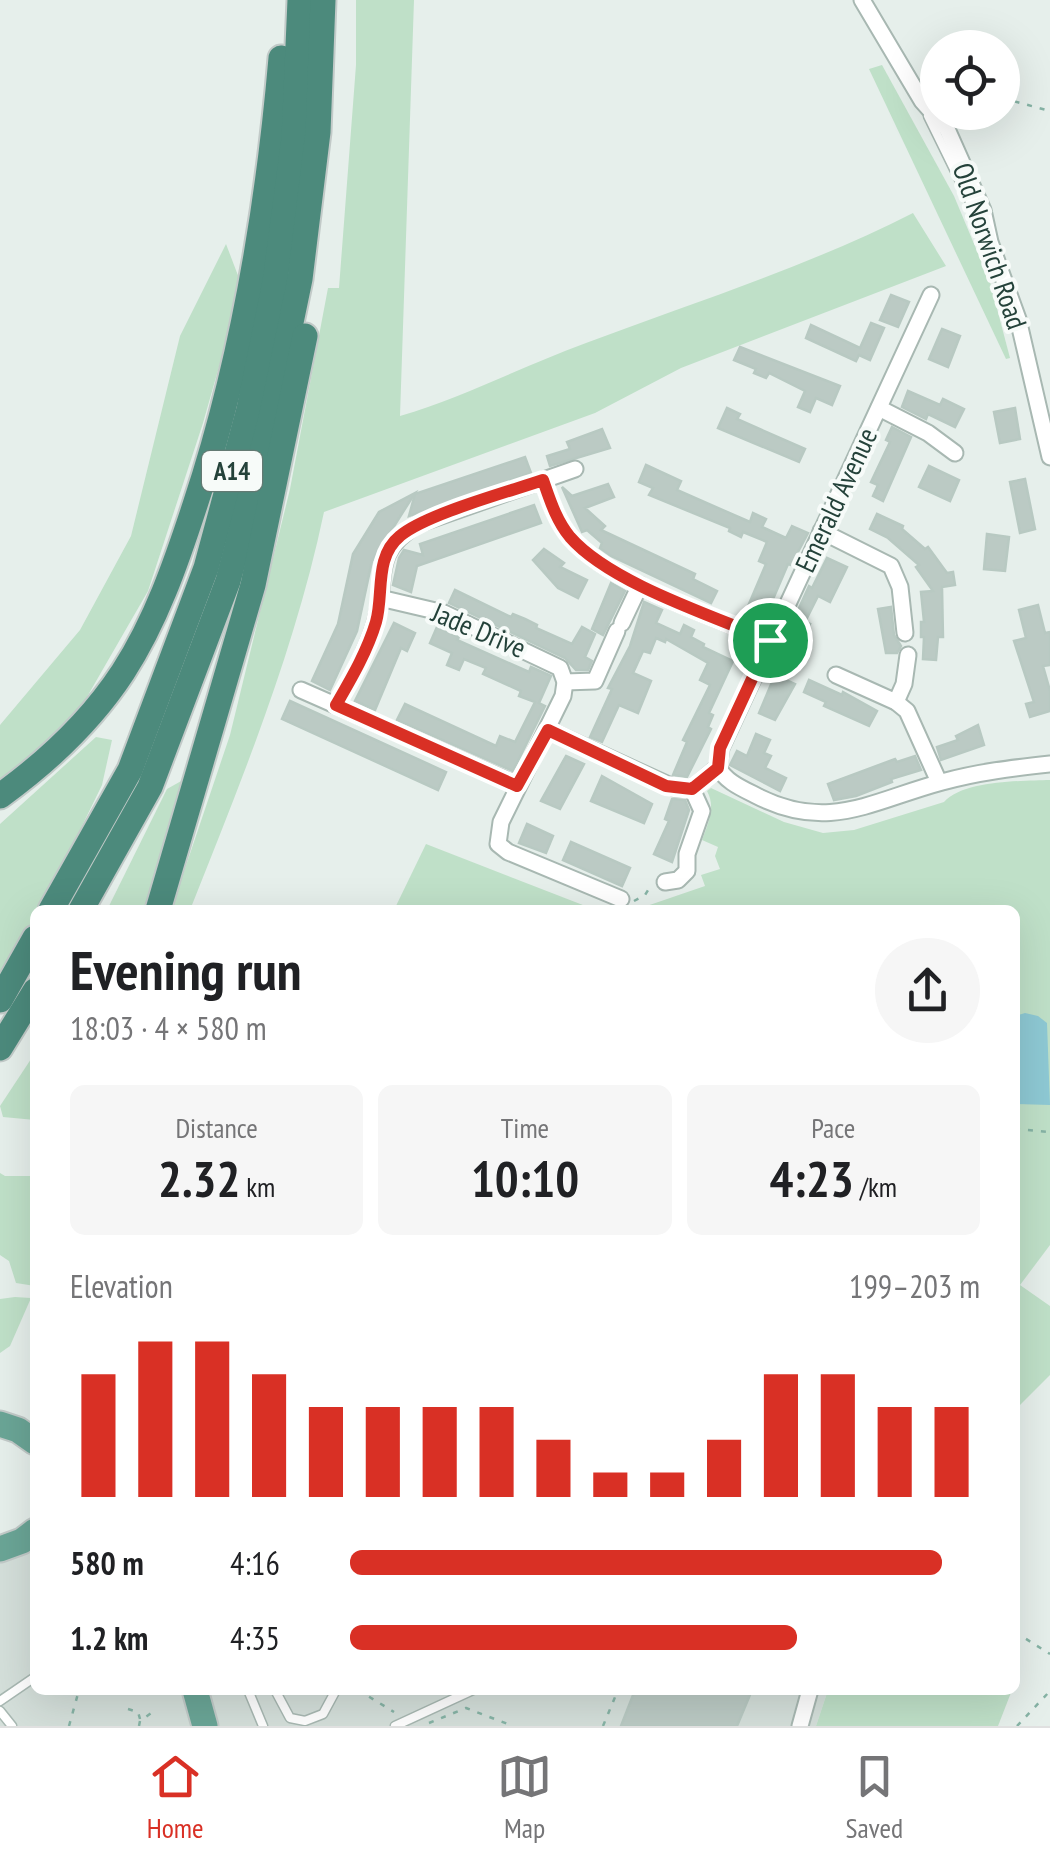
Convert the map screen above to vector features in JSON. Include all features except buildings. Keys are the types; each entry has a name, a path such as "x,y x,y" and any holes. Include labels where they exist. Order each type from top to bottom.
{"highway":[{"path":"0,796 41,766 122,673 149,627 175,566 226,406 253,278 274,138 286,0"},
{"name":"A14","path":"54,905 130,770 206,568 249,409 275,282 294,138 300,0"},
{"name":"A14","path":"84,905 150,787 228,580 272,414 309,222 318,132 323,0"},
{"path":"159,905 253,586 315,282 309,222"},
{"path":"0,1000 30,947"},
{"path":"0,1048 30,999"}],"main road":[{"path":"0,1424 30,1438"},
{"path":"196,1695 205,1726"}],"street":[{"name":"Old Norwich Road","path":"862,0 922,101 948,129 983,210 990,242 1018,319 1050,458"},
{"name":"Emerald Avenue","path":"718,768 720,748 931,295"},
{"path":"878,408 928,433 955,454"},
{"path":"336,705 375,624 381,572 398,537 418,524 575,469"},
{"path":"543,480 556,515 570,538 584,550 640,585 770,640"},
{"path":"822,531 892,566 910,600 905,633"},
{"path":"621,900 501,848 498,831 548,730 566,682 595,681 640,585"},
{"name":"Jade Drive","path":"380,598 429,607 545,658 560,668 566,682"},
{"path":"896,702 904,684 908,655"},
{"path":"836,675 896,702 914,720 939,782"},
{"path":"301,690 517,786"},
{"path":"548,730 666,786 692,789 718,768 730,781 754,795 815,814 854,811 939,782 991,770 1050,764"},
{"path":"665,882 678,880 686,872 687,854 702,811 692,789"},
{"path":"800,1726 809,1695"}],"lane":[{"path":"0,1701 30,1680"},
{"path":"250,1695 263,1726"},
{"path":"278,1695 290,1718 300,1721 323,1714 333,1695"},
{"path":"395,1726 461,1695"},
{"path":"0,1711 12,1726"}],"path":[{"path":"1020,103 1050,111"},
{"path":"621,900 639,900 654,884 665,882"},
{"path":"1020,1129 1050,1132"},
{"path":"1020,1635 1050,1654"},
{"path":"1018,1726 1050,1692"},
{"path":"69,1726 78,1695"},
{"path":"603,1726 616,1695"},
{"path":"369,1696 394,1713"},
{"path":"424,1726 466,1708 514,1726"},
{"path":"128,1709 138,1712 140,1723"},
{"path":"140,1723 154,1711"}],"shaded area":[{"path":"0,1549 30,1550 30,1695 826,1695 816,1726 0,1726"}],"green space":[{"path":"356,0 414,0 400,416 793,267 913,213 946,266 681,368 595,413 324,512 283,664 229,812 192,905 173,905 230,735 290,489 328,288 339,288 356,65"},
{"path":"882,65 954,196 990,282 1010,358 1006,359 869,69"},
{"path":"226,244 242,286 203,423 148,591 76,716 0,784 0,725 80,630 131,536 180,336"},
{"path":"96,737 112,740 102,785 43,905 30,905 30,930 0,983 0,824"},
{"path":"183,780 147,905 109,905 167,789"},
{"path":"1050,780 1050,1245 1020,1285 1020,905 650,905 705,886 701,875 720,869 715,856 718,847 702,840 710,816 707,791 711,788 784,822 823,833 854,830 944,802 965,789"},
{"path":"426,844 583,905 396,905"},
{"path":"30,1061 30,1120 3,1117 0,1106"},
{"path":"0,1173 30,1176 30,1285 16,1283 9,1261 0,1255"},
{"path":"1020,1285 1050,1306 1050,1375 1020,1405"},
{"path":"30,1298 10,1346 0,1353 0,1299"},
{"path":"826,1695 1010,1695 998,1726 816,1726"}],"water":[{"path":"1020,1014 1038,1016 1047,1023 1050,1105 1020,1104"}],"route":[{"path":"543,480 556,515 570,538 584,550 640,585 770,640 720,748 718,768 692,789 666,786 548,730 517,786 336,705 375,624 381,572 387,552 398,537 418,524 543,480"}]}
